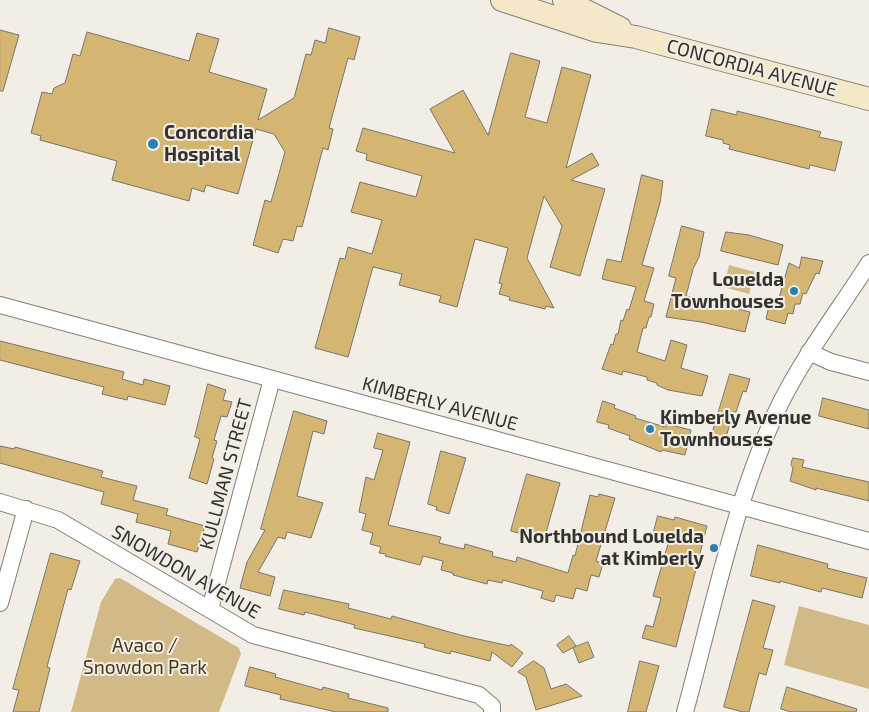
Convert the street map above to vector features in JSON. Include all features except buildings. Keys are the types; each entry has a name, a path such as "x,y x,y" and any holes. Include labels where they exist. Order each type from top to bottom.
{"main road":[{"name":"CONCORDIA AVENUE","path":"502,0 597,31 636,37 869,99"},
{"name":"CONCORDIA AVENUE","path":"564,0 601,16 636,37"}],"street":[{"path":"685,712 741,506 756,461 773,420 809,352 869,264"},
{"name":"KIMBERLY AVENUE","path":"0,305 869,541"},
{"path":"809,352 831,362 869,372"},
{"name":"KULLMAN STREET","path":"210,608 272,379"},
{"name":"SNOWDON AVENUE","path":"0,502 58,520 253,635 479,695 492,706 492,712"},
{"path":"0,603 26,510"}],"green space":[{"path":"729,265 755,272 749,294 724,287"},
{"name":"Avaco / Snowdon Park","path":"120,578 239,648 241,654 219,712 71,712 101,602 115,579"},
{"path":"799,606 869,625 869,689 784,665"}],"place":[{"name":"Concordia Hospital","path":"153,144"},
{"name":"Louelda Townhouses","path":"794,291"},
{"name":"Kimberly Avenue Townhouses","path":"650,429"},
{"name":"Northbound Louelda at Kimberly","path":"714,548"}]}
